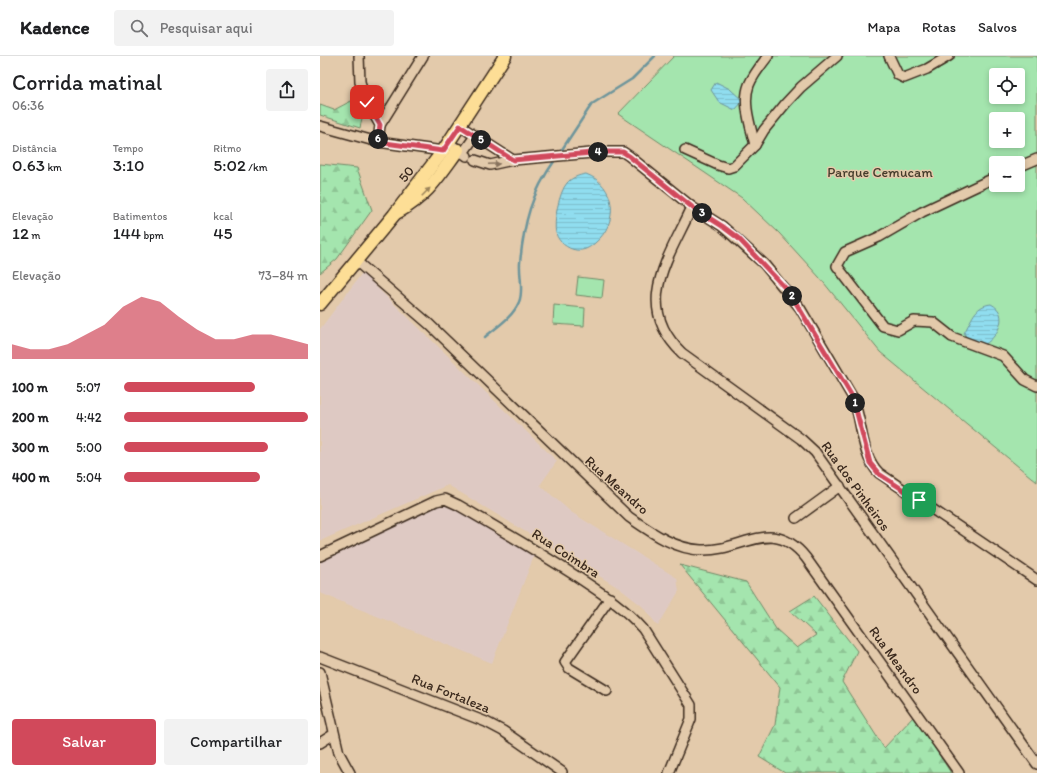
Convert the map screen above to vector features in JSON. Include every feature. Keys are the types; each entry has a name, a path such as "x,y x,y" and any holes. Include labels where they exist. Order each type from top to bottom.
{"main road":[{"name":"50","path":"320,304 394,214 459,152 460,126 506,56"}],"street":[{"path":"358,56 360,82 367,102 380,125"},
{"path":"378,142 380,125 423,56"},
{"path":"755,145 748,109 747,92 749,84 768,56"},
{"path":"685,150 718,165 728,168 734,166 740,162 755,145 764,130 796,92 837,56"},
{"path":"889,56 898,75 904,78 933,66 949,56"},
{"name":"Rua dos Pinheiros","path":"320,126 378,142 459,152 490,165 513,160 603,152 623,152 692,207 738,238 764,264 800,308 853,398 868,455 874,468 879,474 1037,580"},
{"path":"460,126 513,160"},
{"path":"459,152 475,136"},
{"path":"1025,164 1037,159"},
{"path":"989,180 922,212 879,236 845,252 837,266 883,326 898,330 914,321 933,322 952,338 1003,356 1025,380 1037,386"},
{"name":"Rua dos Pinheiros","path":"692,207 660,278 656,296 656,306 659,319 672,343 682,353 808,445 840,486 1037,764"},
{"name":"Rua Meandro","path":"356,261 429,324 630,517 650,531 682,546 701,550 719,548 773,537 783,538 799,549 959,773"},
{"path":"796,518 840,486"},
{"name":"Rua Coimbra","path":"320,556 436,501 445,499 458,504 535,549 610,598 626,611 643,629 691,705 691,719 669,773"},
{"path":"608,691 568,668 565,662 610,598"},
{"name":"Rua Fortaleza","path":"320,657 486,722 503,731 562,772"},
{"path":"320,672 339,753 350,773"},
{"path":"320,743 334,734"}],"shaded area":[{"path":"362,273 557,461 540,485 571,512 677,578 679,591 658,626 642,606 619,588 448,485 320,541 320,329"},
{"path":"445,500 536,551 492,663 320,593 320,557"}],"green space":[{"name":"Parque Cemucam","path":"674,56 1037,56 1037,482 880,352 820,278 779,233 742,198 618,114"},
{"path":"351,101 362,118 360,128 320,115 320,105 334,110"},
{"path":"320,164 357,168 372,210 337,259 320,273"},
{"path":"578,277 604,280 602,298 576,295"},
{"path":"554,305 585,308 584,326 553,324"},
{"path":"680,565 746,582 776,629 797,648 816,635 790,611 814,596 857,651 842,682 884,748 914,716 951,773 785,773 759,757 775,725 780,687"}],"water":[{"path":"716,82 730,89 743,101 735,110 719,102 711,90"},
{"path":"586,174 596,179 604,186 609,195 611,215 603,234 595,243 586,249 576,250 567,247 561,242 556,233 555,222 559,200 564,187 575,177"},
{"path":"991,304 997,308 1000,314 1000,326 997,332 988,343 982,346 968,341 964,333 974,314 985,305"}],"waterway":[{"path":"559,154 592,104 632,79 655,56"},
{"path":"485,337 513,313 519,302 521,288 520,263 524,234 530,209 540,185 555,160"}],"route":[{"path":"367,102 380,125 378,142 417,146 443,151 460,126 513,160 603,152 623,152 629,156 692,207 738,238 790,293 853,398 870,463 879,474 919,500"}]}
